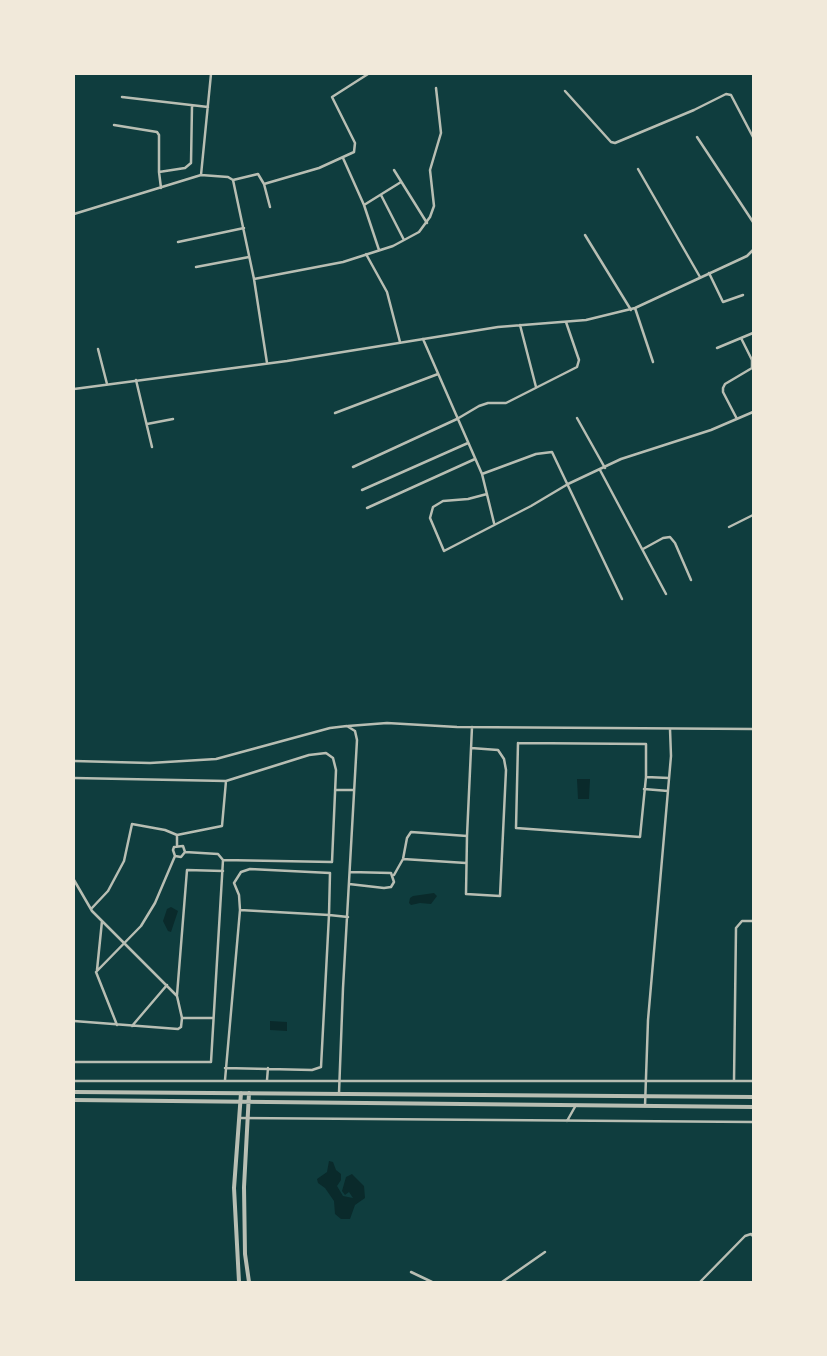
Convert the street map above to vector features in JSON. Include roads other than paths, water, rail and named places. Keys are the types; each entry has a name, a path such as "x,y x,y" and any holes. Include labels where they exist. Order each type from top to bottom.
{"street":[{"path":"201,175 210,74"},
{"path":"264,184 319,168 350,155 356,148 332,97 368,74"},
{"path":"254,278 343,262 379,250 419,232 427,223 434,206 430,170 441,133 436,88"},
{"path":"565,91 611,142 615,143 694,110 726,94 731,96 753,137"},
{"path":"122,97 208,107"},
{"path":"159,172 185,168 191,163 192,106"},
{"path":"114,125 158,132 161,188"},
{"path":"697,137 753,222"},
{"path":"343,158 364,205 379,250"},
{"path":"638,169 700,277"},
{"path":"394,170 427,223"},
{"path":"74,214 201,175 228,177 233,180 258,174 264,184 270,207"},
{"path":"233,180 254,278 267,363"},
{"path":"364,205 402,181"},
{"path":"380,195 404,240"},
{"path":"178,242 244,228"},
{"path":"585,235 633,309 653,362"},
{"path":"74,389 267,363 423,338 520,325 566,322 633,309 747,256 753,250"},
{"path":"366,254 387,292 400,342"},
{"path":"196,268 250,257"},
{"path":"709,273 723,302 743,295"},
{"path":"353,467 457,419 479,406 488,403 506,403 579,364 566,322"},
{"path":"520,325 536,387"},
{"path":"717,348 753,333"},
{"path":"423,338 482,474 494,524"},
{"path":"737,419 723,392 723,388 725,384 752,368 752,360 741,338"},
{"path":"98,350 106,384"},
{"path":"335,414 438,374"},
{"path":"136,380 152,447"},
{"path":"487,494 436,504 431,511 430,518 444,551 531,506 568,484 621,459 711,430 753,412"},
{"path":"577,418 605,468"},
{"path":"147,424 173,419"},
{"path":"362,490 468,443"},
{"path":"482,474 550,452 554,454 622,599"},
{"path":"367,508 476,459"},
{"path":"600,470 666,594"},
{"path":"729,527 753,515"},
{"path":"643,549 662,538 670,537 675,543 690,580"},
{"path":"74,761 150,763 216,759 330,728 387,723 472,727 753,729"},
{"path":"340,1093 339,1080 357,740 355,731 346,726"},
{"path":"471,748 498,750 504,759 506,770 500,896 466,894 466,863 467,836 471,748 472,727"},
{"path":"644,1106 648,1020 669,778 670,729"},
{"path":"518,743 646,744 646,776 640,837 516,828 518,743"},
{"path":"74,778 226,781 309,755 326,753 333,758 336,770 332,862 224,860 218,854 185,852"},
{"path":"646,776 669,778"},
{"path":"90,908 108,891 124,861 132,824 165,830 177,835 222,826 226,781"},
{"path":"644,789 668,791"},
{"path":"335,790 354,790"},
{"path":"349,884 389,888 394,885 394,875 403,859 407,838 411,832 467,836"},
{"path":"96,972 141,926 155,903 175,856 173,850 177,845 177,835"},
{"path":"177,845 183,846 185,852"},
{"path":"175,856 181,857 185,852"},
{"path":"403,859 466,863"},
{"path":"74,1062 211,1062 224,860"},
{"path":"225,1068 312,1070 321,1067 330,915 330,874 250,869 241,872 234,883 239,895 240,910 225,1068 225,1080"},
{"path":"74,1021 181,1028 182,1018 177,996 187,870 223,871"},
{"path":"350,872 387,872 394,875"},
{"path":"74,880 90,908 177,996"},
{"path":"240,910 348,917"},
{"path":"102,920 96,972 117,1025"},
{"path":"734,1081 736,928 742,921 753,921"},
{"path":"132,1026 167,985"},
{"path":"182,1018 213,1018"},
{"path":"267,1080 268,1068"},
{"path":"74,1081 753,1081"},
{"path":"74,1092 753,1096"},
{"path":"239,1282 234,1188 240,1093"},
{"path":"248,1093 244,1187 245,1254 248,1282"},
{"path":"74,1100 753,1107"},
{"path":"568,1120 576,1106"},
{"path":"238,1118 753,1122"},
{"path":"700,1282 745,1236 751,1234 753,1236"},
{"path":"502,1282 545,1252"},
{"path":"411,1272 425,1281 432,1282"}],"water":[{"path":"577,779 590,779 589,799 578,799"},
{"path":"434,893 437,896 431,904 420,903 411,905 409,903 410,898 413,896"},
{"path":"171,907 178,911 171,932 168,931 163,921 167,909"},
{"path":"270,1021 287,1022 287,1031 270,1030"},
{"path":"329,1161 333,1162 336,1170 341,1174 341,1180 337,1186 343,1196 353,1198 349,1192 345,1195 342,1191 346,1177 352,1174 364,1186 365,1198 355,1205 350,1219 341,1219 335,1214 334,1201 325,1188 318,1183 317,1179 327,1172"}]}
